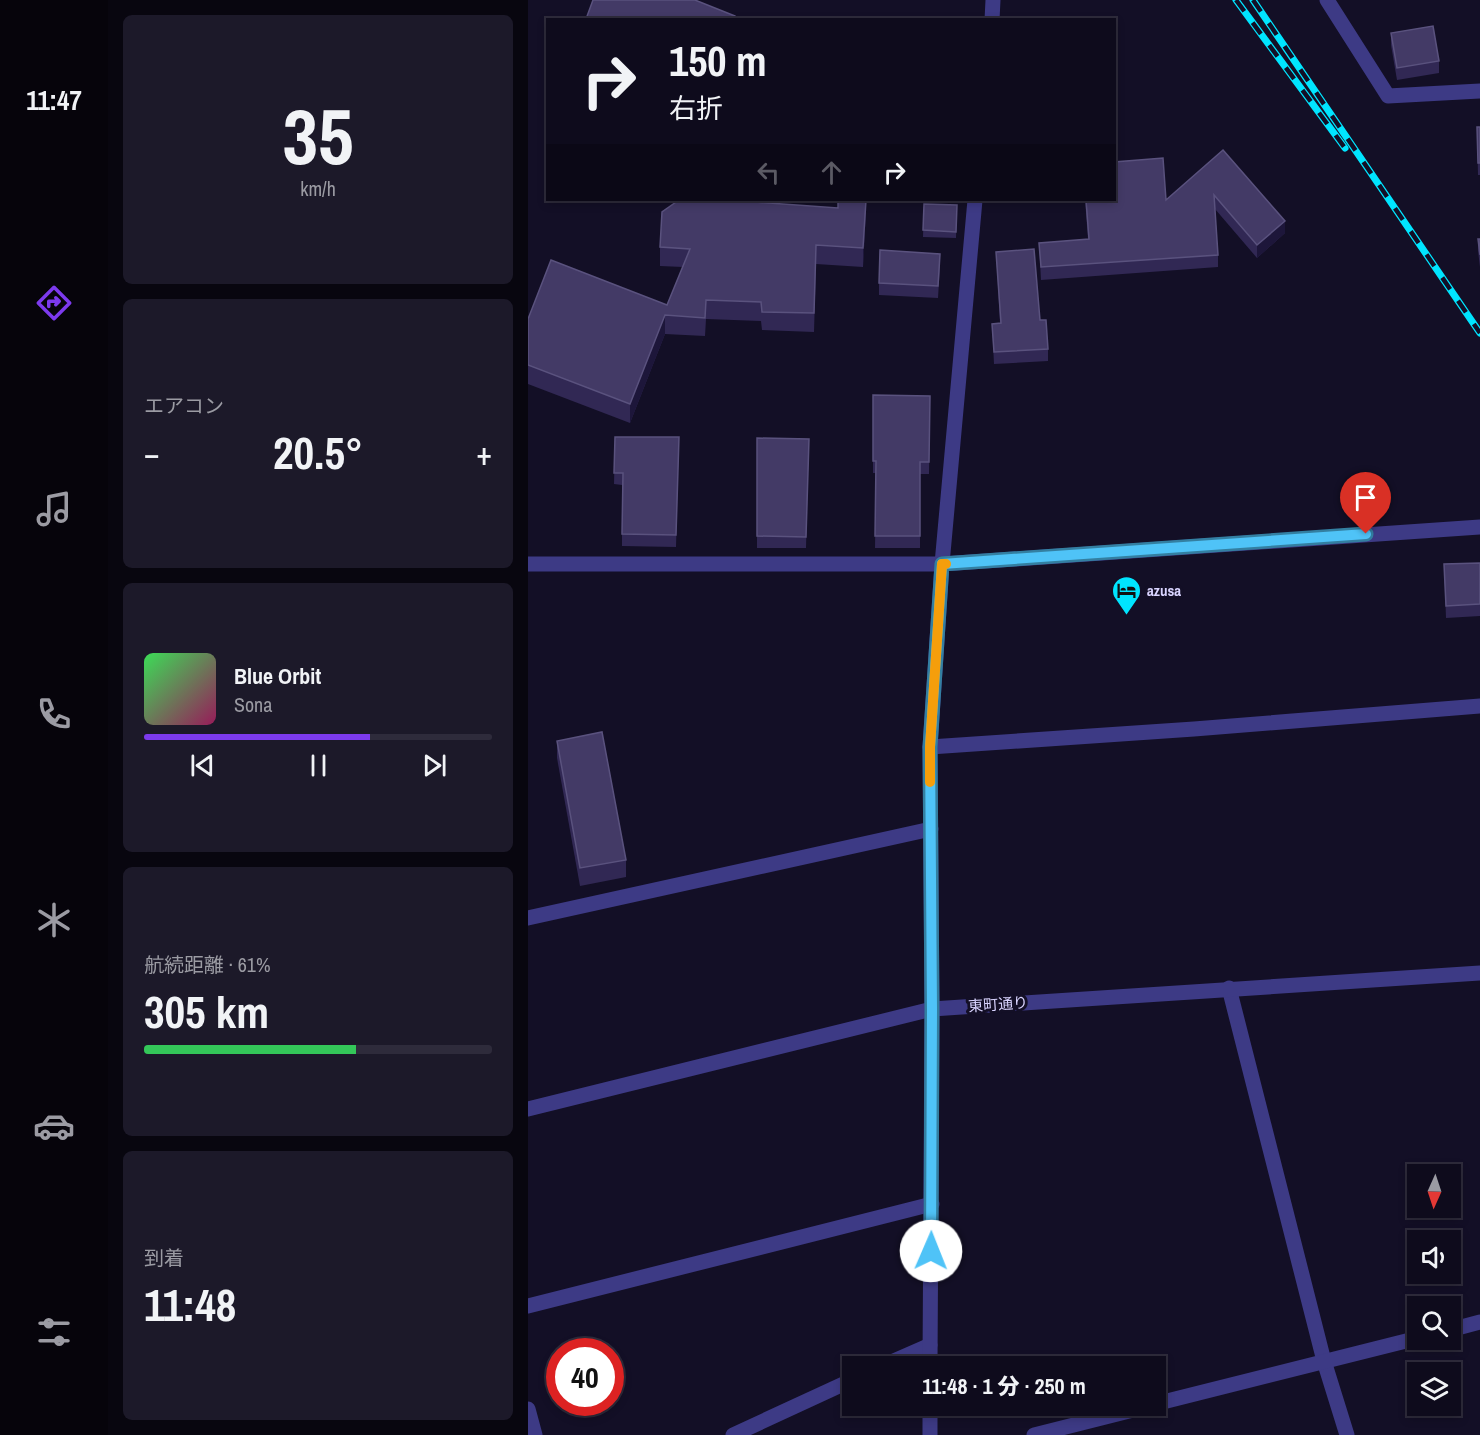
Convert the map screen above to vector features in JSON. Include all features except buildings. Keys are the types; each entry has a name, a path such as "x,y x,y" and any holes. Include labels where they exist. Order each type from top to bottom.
{"street":[{"path":"992,18 993,0"},
{"path":"1327,0 1388,96 1480,91"},
{"path":"930,1356 932,1009 930,747 942,564 975,201"},
{"path":"528,564 942,564 1480,527"},
{"path":"930,747 1480,706"},
{"path":"528,918 931,829"},
{"name":"東町通り","path":"528,1109 932,1009 1480,973"},
{"path":"1229,988 1324,1361 1347,1435"},
{"path":"528,1306 932,1204"},
{"path":"1461,1327 1480,1322"},
{"path":"1166,1401 1407,1341"},
{"path":"905,1356 930,1345"},
{"path":"733,1435 842,1385"},
{"path":"528,1409 535,1435"},
{"path":"930,1416 930,1435"},
{"path":"1034,1435 1109,1416"}],"railway":[{"path":"1236,0 1345,148"},
{"path":"1253,0 1480,333"}],"slow traffic":[{"path":"930,782 930,747 942,564 946,564"}],"place":[{"name":"azusa","path":"1126,616"}],"route":[{"path":"931,1251 930,747 942,564 1366,534"}]}
